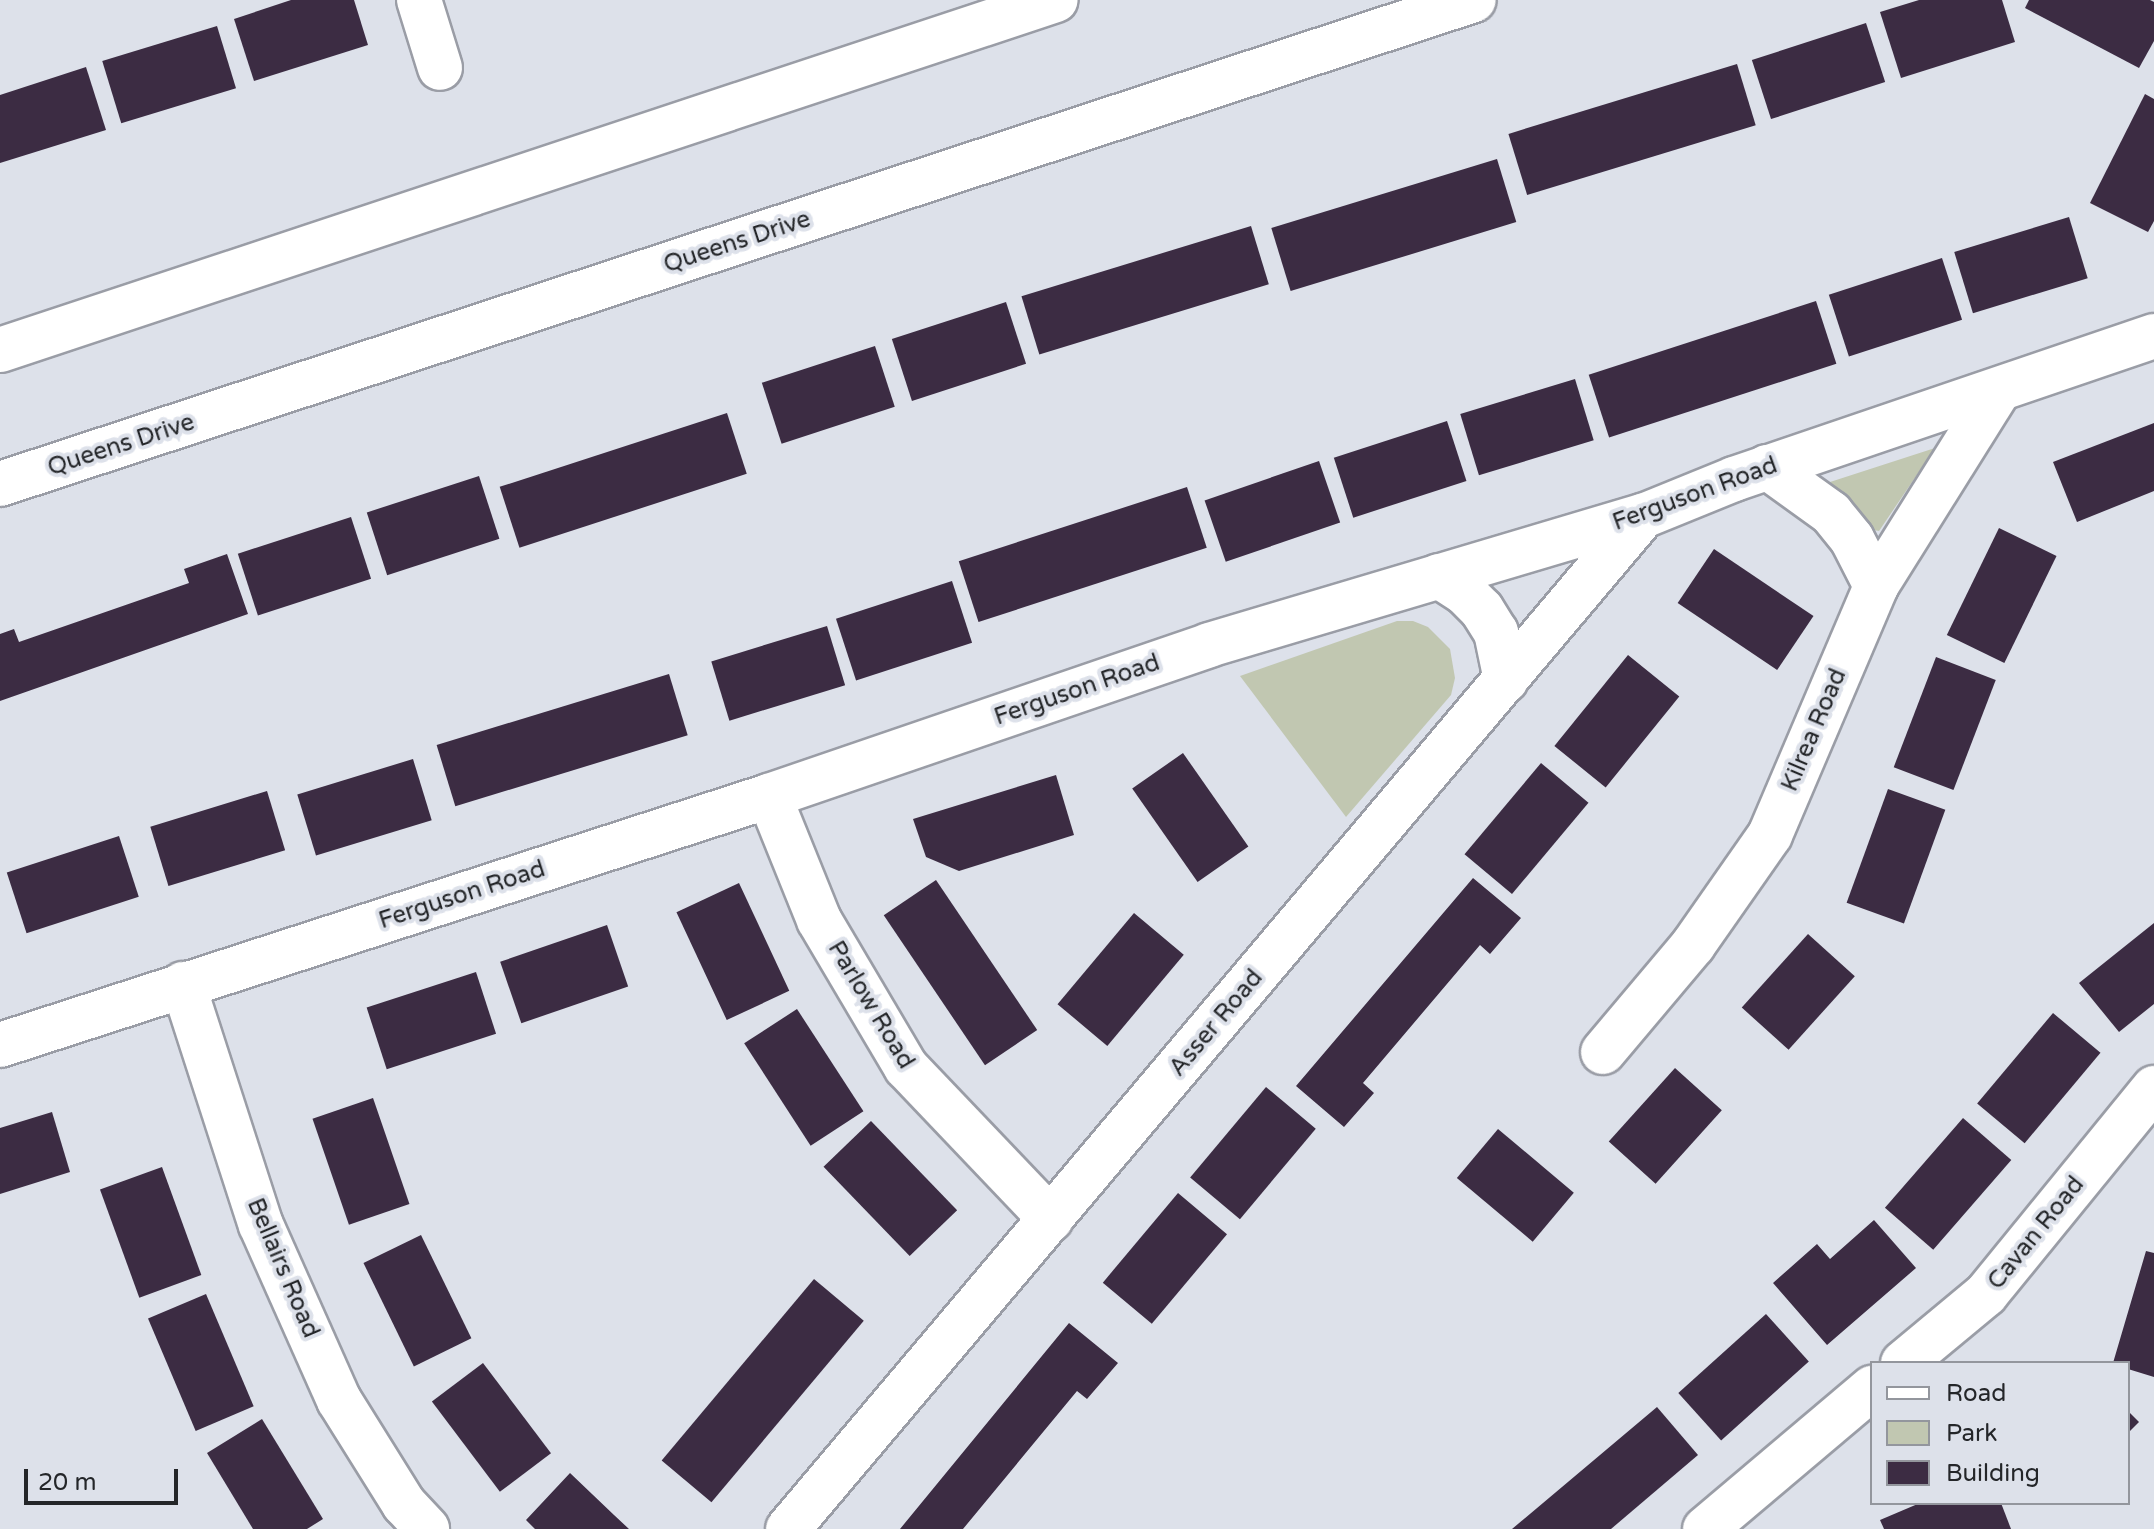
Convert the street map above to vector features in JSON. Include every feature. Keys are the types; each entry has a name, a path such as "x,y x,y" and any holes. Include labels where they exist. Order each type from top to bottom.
{"main road":[{"path":"419,0 440,68"},
{"path":"0,350 1056,0"},
{"name":"Queens Drive","path":"0,484 1474,0"},
{"name":"Ferguson Road","path":"0,1045 769,796 1209,645 1643,516 1767,467 2154,336"},
{"name":"Kilrea Road","path":"1603,1052 1693,945 1770,835 1876,586 1999,390"},
{"path":"1767,467 1831,513 1852,539 1876,586"},
{"name":"Asser Road","path":"788,1529 1643,516"},
{"path":"1439,576 1464,592 1482,610 1496,632 1506,680"},
{"name":"Parlow Road","path":"769,796 819,920 906,1067 1051,1219"},
{"name":"Bellairs Road","path":"183,984 261,1225 339,1400 404,1504 427,1529"},
{"name":"Cavan Road","path":"1905,1361 1986,1294 2154,1088"},
{"path":"1705,1529 1870,1390"}],"green space":[{"path":"1935,448 1879,531 1868,529 1840,493 1827,483"},
{"path":"1397,621 1413,621 1428,627 1450,649 1455,678 1451,695 1346,817 1240,676"}],"building":[{"path":"291,0 354,0 368,45 254,81 234,19"},
{"path":"1919,0 2002,0 2015,42 1901,78 1880,12"},
{"path":"2029,0 2150,0 2154,2 2154,41 2139,68 2025,8"},
{"path":"1866,23 1885,82 1771,119 1752,60"},
{"path":"217,26 236,88 121,123 102,61"},
{"path":"1737,64 1756,125 1527,195 1508,134"},
{"path":"86,67 106,130 0,163 0,95"},
{"path":"2145,94 2154,99 2154,221 2148,232 2090,203"},
{"path":"1497,159 1516,222 1291,291 1271,228"},
{"path":"2069,217 2088,278 1973,313 1954,252"},
{"path":"1251,226 1269,284 1039,355 1021,296"},
{"path":"1942,258 1962,320 1849,357 1829,295"},
{"path":"1816,301 1836,364 1609,438 1589,375"},
{"path":"1006,302 1026,364 912,401 892,339"},
{"path":"875,346 895,407 782,444 762,383"},
{"path":"1575,379 1594,440 1479,475 1460,414"},
{"path":"727,413 747,474 519,548 500,487"},
{"path":"1447,421 1466,481 1353,518 1334,458"},
{"path":"2154,423 2154,491 2077,522 2053,462"},
{"path":"1319,461 1340,522 1226,562 1205,500"},
{"path":"479,476 499,539 387,575 367,512"},
{"path":"1187,487 1207,548 979,622 959,561"},
{"path":"351,517 371,579 258,616 238,554"},
{"path":"1999,528 2057,556 2004,663 1947,635"},
{"path":"1714,549 1813,616 1777,670 1678,603"},
{"path":"227,554 248,614 0,701 0,634 14,629 19,642 189,583 184,569"},
{"path":"952,581 972,643 856,681 836,619"},
{"path":"827,626 845,685 729,721 711,661"},
{"path":"1628,655 1679,697 1606,787 1554,746"},
{"path":"1936,657 1996,680 1953,790 1894,767"},
{"path":"669,674 688,735 455,806 437,745"},
{"path":"1183,753 1248,846 1198,882 1132,789"},
{"path":"413,759 432,820 316,856 297,794"},
{"path":"1541,763 1588,803 1512,894 1465,854"},
{"path":"1056,775 1074,835 959,871 926,857 913,819"},
{"path":"1888,789 1945,810 1904,924 1847,903"},
{"path":"267,791 285,850 168,886 150,827"},
{"path":"119,836 139,897 27,933 7,872"},
{"path":"1473,878 1521,918 1490,954 1480,945 1363,1083 1374,1093 1344,1127 1296,1086"},
{"path":"936,880 1037,1030 985,1065 884,915"},
{"path":"739,883 789,991 727,1020 676,912"},
{"path":"1134,913 1184,955 1107,1046 1058,1004"},
{"path":"2154,923 2154,1004 2119,1032 2079,983"},
{"path":"607,925 628,986 521,1023 500,962"},
{"path":"1808,934 1855,976 1789,1050 1742,1008"},
{"path":"476,972 496,1034 387,1069 367,1008"},
{"path":"797,1009 863,1111 811,1146 744,1043"},
{"path":"2053,1013 2100,1053 2025,1143 1977,1103"},
{"path":"1675,1068 1722,1110 1656,1184 1609,1142"},
{"path":"1266,1087 1316,1129 1240,1219 1190,1177"},
{"path":"373,1098 409,1204 349,1225 312,1119"},
{"path":"52,1112 70,1172 0,1194 0,1128"},
{"path":"1963,1118 2011,1160 1933,1250 1885,1208"},
{"path":"871,1121 957,1210 910,1256 824,1167"},
{"path":"1498,1129 1574,1193 1533,1242 1457,1178"},
{"path":"162,1167 201,1275 139,1298 100,1190"},
{"path":"1178,1193 1227,1234 1152,1324 1103,1283"},
{"path":"1874,1220 1916,1268 1827,1345 1773,1283 1817,1244 1830,1259"},
{"path":"421,1235 471,1338 414,1366 363,1263"},
{"path":"2146,1251 2154,1253 2154,1377 2130,1370 2130,1361 2114,1361"},
{"path":"814,1279 864,1321 711,1502 662,1461"},
{"path":"206,1294 254,1406 196,1431 148,1319"},
{"path":"1766,1314 1809,1362 1721,1441 1678,1393"},
{"path":"1069,1323 1118,1363 1087,1399 1077,1391 963,1529 900,1529"},
{"path":"483,1363 551,1453 500,1492 432,1402"},
{"path":"1657,1407 1698,1455 1611,1529 1512,1529"},
{"path":"2130,1413 2139,1422 2130,1431"},
{"path":"262,1419 323,1519 307,1529 253,1529 207,1453"},
{"path":"570,1473 629,1529 535,1529 526,1520"},
{"path":"1915,1505 2002,1505 2011,1529 1884,1529 1880,1520"}]}
